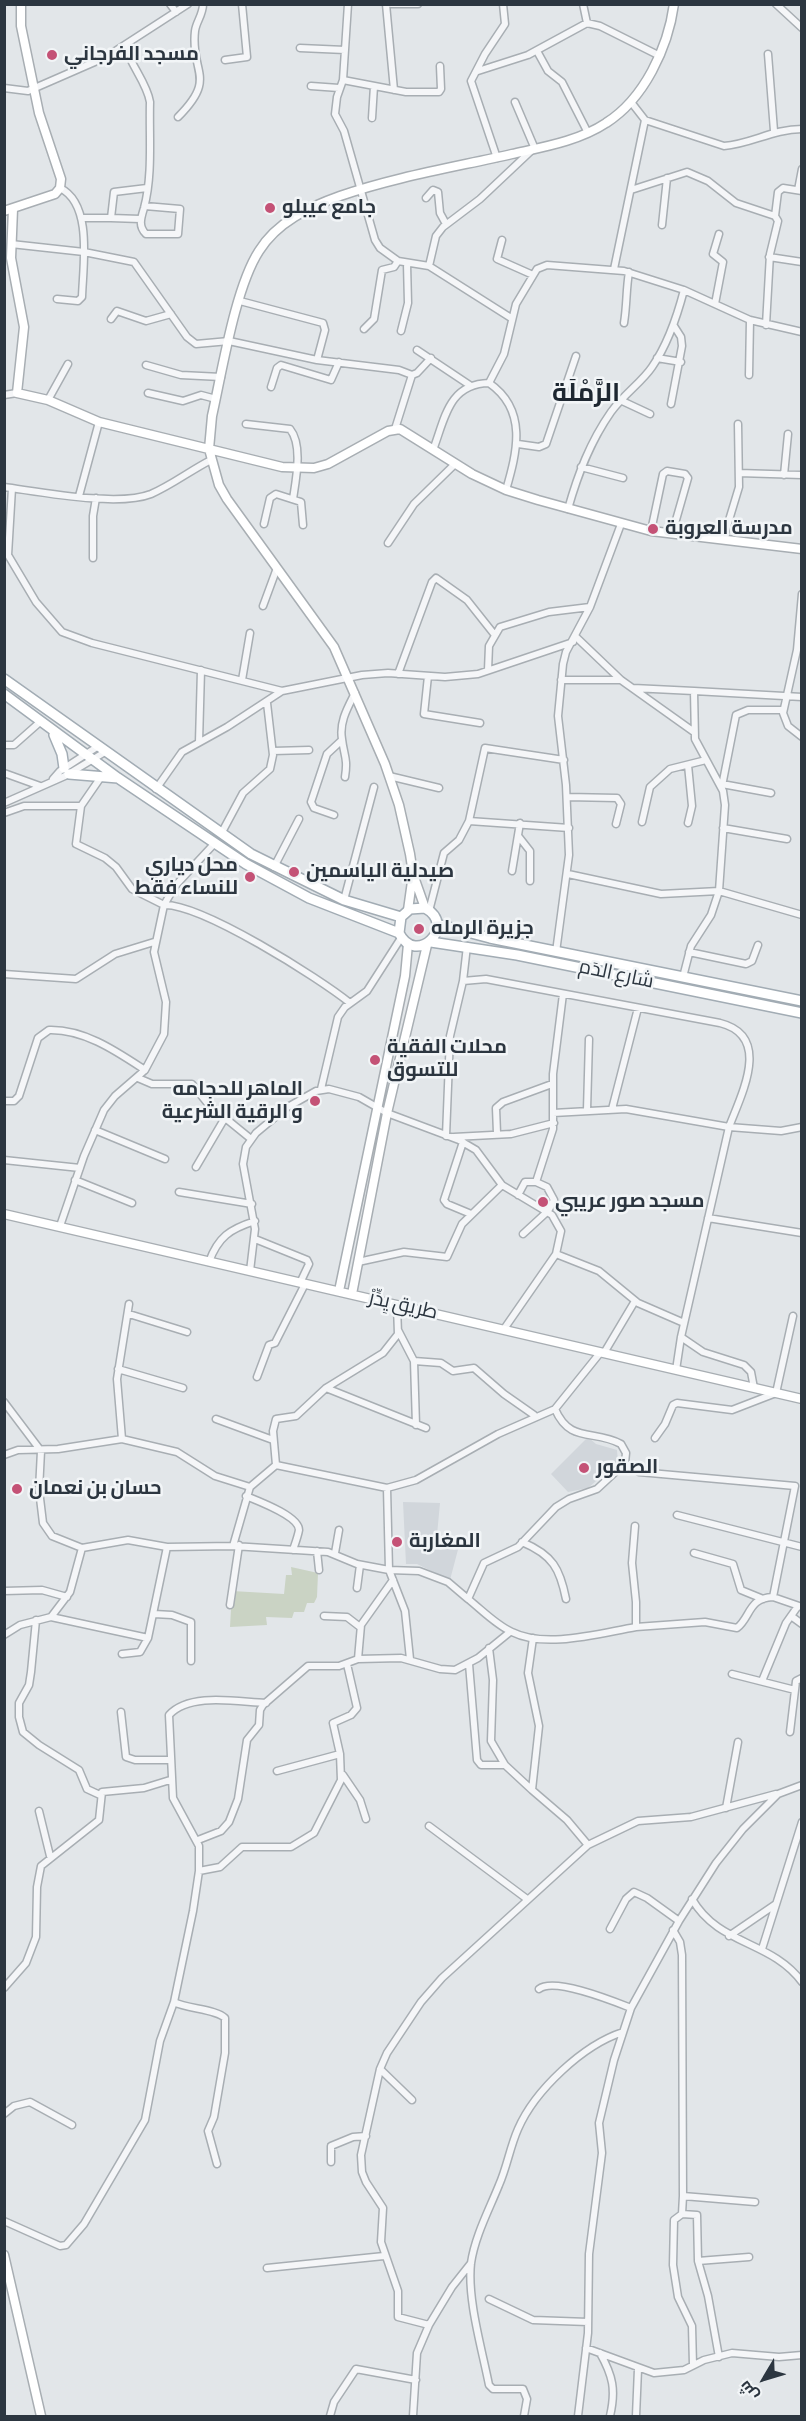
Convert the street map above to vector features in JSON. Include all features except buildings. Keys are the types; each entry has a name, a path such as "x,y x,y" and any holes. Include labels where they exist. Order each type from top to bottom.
{"main road":[{"path":"4,679 156,789 274,867 344,900 404,913 427,909 438,924 436,934 429,943 417,947 403,938 309,898 214,844 51,731 4,694"},
{"path":"51,731 58,741 67,771 118,778"},
{"path":"403,938 404,913"},
{"name":"شارع الدَم","path":"438,924 556,952 801,1001"},
{"name":"شارع الدَم","path":"429,943 467,946 801,1013"}],"street":[{"path":"17,393 24,327 13,275 12,244 7,209 55,194 60,188 59,170 47,143 34,88 21,26 21,4"},
{"path":"170,4 176,12"},
{"path":"4,88 20,91 34,88 125,46 188,4"},
{"path":"178,117 197,96 200,87 195,29 201,19 203,4"},
{"path":"225,60 247,57 242,4"},
{"path":"348,4 343,80 339,88 336,118 344,131 375,240 381,248 398,261 429,266 511,318"},
{"path":"386,4 393,90"},
{"path":"394,5 418,4"},
{"path":"497,158 471,81 485,54 505,24 503,4"},
{"path":"583,4 587,23"},
{"path":"427,909 413,874 404,824 389,776 349,677 327,634 227,499 211,460 209,449 216,399 229,341 249,271 259,250 273,234 300,213 361,189 534,149 588,133 606,123 631,102 658,55 672,20 674,4"},
{"path":"776,4 801,28"},
{"path":"478,71 537,51 587,23 600,26 658,55"},
{"path":"125,46 129,60 149,94 147,188 145,206 140,219 141,229 146,234 178,234 180,209 145,206"},
{"path":"300,48 345,50"},
{"path":"537,51 548,70 562,82 588,133"},
{"path":"768,54 774,131"},
{"path":"343,80 393,90 439,93 441,89 440,66"},
{"path":"311,86 339,88"},
{"path":"372,118 374,86"},
{"path":"515,102 534,149"},
{"path":"631,102 645,120 659,122 712,144 724,146 736,145 774,131 801,129"},
{"path":"614,269 620,230 631,190 645,120"},
{"path":"429,266 436,237 446,224 480,199 534,149"},
{"path":"766,325 769,257 778,221 775,216 780,189 800,191 801,169"},
{"path":"631,190 683,172 708,181 736,203 775,216"},
{"path":"662,225 667,178"},
{"path":"57,299 78,301 82,297 84,252 81,218 76,200 60,188"},
{"path":"111,218 114,192 147,188"},
{"path":"426,198 429,192 436,190 438,192 440,213 446,224"},
{"path":"81,218 140,219"},
{"path":"716,304 723,262 713,254 719,234"},
{"path":"502,240 497,259 533,275"},
{"path":"12,244 84,252 134,262 190,341 196,344 229,341 316,360 399,370 412,375 417,373 431,358"},
{"path":"769,257 801,262"},
{"path":"364,328 374,320 382,270 394,267 398,261"},
{"path":"401,331 408,303 407,264"},
{"path":"489,383 504,354 511,318 537,269 547,265 629,272 684,290 750,320 801,332"},
{"path":"624,323 629,296 626,286 629,272"},
{"path":"568,509 581,466 595,438 620,399 651,369 674,326 684,290"},
{"path":"240,301 323,323 325,330 316,360"},
{"path":"111,319 117,311 146,321 171,314"},
{"path":"749,375 750,320"},
{"path":"671,404 681,362 682,340 674,326"},
{"path":"417,350 471,386"},
{"path":"518,444 539,447 546,444 576,356"},
{"path":"657,358 681,362"},
{"path":"271,387 281,365 331,380 339,362"},
{"path":"48,400 68,364"},
{"path":"146,364 181,375 221,377"},
{"path":"4,395 17,393 48,400 99,422 282,467 297,468 328,464 395,429 412,375"},
{"path":"433,450 455,397 471,386 489,383"},
{"path":"489,383 504,396 510,408 518,444 506,490"},
{"path":"148,393 183,402 201,395 216,399"},
{"path":"620,399 650,414"},
{"path":"79,495 99,422"},
{"path":"246,424 290,429 294,438 297,468 293,499"},
{"path":"723,540 738,496 738,424"},
{"path":"395,429 506,490 568,509 651,531 801,549"},
{"path":"784,475 788,435"},
{"path":"211,460 152,494 135,498 96,498 8,488 9,555 24,584 62,632 92,644 282,691"},
{"path":"388,543 414,504 455,464"},
{"path":"581,466 623,478"},
{"path":"651,531 663,474 667,471 685,474 688,478 672,534"},
{"path":"739,473 801,475"},
{"path":"264,524 271,496 276,494 303,505 303,525"},
{"path":"93,558 93,516 96,498"},
{"path":"556,952 568,874 567,797 558,716 564,657 590,607 621,524"},
{"path":"263,606 278,567"},
{"path":"398,674 432,582 436,578 467,600 494,634"},
{"path":"801,594 801,618 795,664 783,710 788,726 801,737"},
{"path":"488,670 489,646 494,634 504,625 532,616 590,607"},
{"path":"242,680 250,633"},
{"path":"156,789 179,755 267,703 282,691 349,677 398,674 464,676 488,670 574,639"},
{"path":"574,639 621,680 694,732"},
{"path":"199,742 201,670"},
{"path":"428,676 424,714 480,723"},
{"path":"561,680 621,680"},
{"path":"632,688 801,697"},
{"path":"683,977 689,952 696,936 711,915 719,891 725,797 722,785 706,760 694,732 694,692"},
{"path":"345,777 347,758 342,740 345,712 355,693"},
{"path":"221,834 243,793 270,769 273,751 267,703"},
{"path":"722,785 736,715 748,710 783,710"},
{"path":"4,745 14,745 40,722"},
{"path":"334,816 314,808 310,802 327,754 342,740"},
{"path":"427,909 444,853 459,840 469,821 485,748 564,760"},
{"path":"4,812 7,802 52,780 101,750"},
{"path":"273,751 309,750"},
{"path":"642,822 650,787 670,769 706,760"},
{"path":"688,765 692,806 688,823"},
{"path":"4,773 40,786"},
{"path":"389,776 439,788"},
{"path":"101,777 81,806 75,841 78,846 105,858 116,867 132,889 164,905 186,909 221,925 350,1003"},
{"path":"722,785 771,793"},
{"path":"344,900 374,787"},
{"path":"567,797 617,798 621,804 616,824"},
{"path":"4,812 24,806 81,806"},
{"path":"274,867 299,819"},
{"path":"469,821 568,828"},
{"path":"512,871 520,823"},
{"path":"723,828 787,839"},
{"path":"519,837 531,855 530,881"},
{"path":"60,1226 94,1130 110,1101 138,1078 161,1044 166,1013 157,974 154,942 164,905 175,886 214,844"},
{"path":"404,913 413,874"},
{"path":"568,874 661,894 719,891 801,915"},
{"path":"321,1089 338,1017 350,1003 367,991 403,938"},
{"path":"339,1291 346,1267 405,976 403,938"},
{"path":"4,974 76,980 115,954 154,942"},
{"path":"352,1294 387,1113 429,943"},
{"path":"689,952 746,964 752,961 758,945"},
{"path":"448,1136 450,1036 463,981 467,946"},
{"path":"463,981 486,979 638,1008 725,1025 745,1036 751,1054 729,1127 684,1323 676,1370"},
{"path":"536,1182 546,1159 554,1123 552,1084 563,994"},
{"path":"612,1109 638,1008"},
{"path":"4,1101 14,1101 19,1096 38,1038 49,1030 68,1032 105,1045 145,1070"},
{"path":"586,1110 589,1039"},
{"path":"138,1078 152,1084 192,1084 208,1104 251,1138"},
{"path":"497,1133 496,1108 503,1102 552,1084"},
{"path":"250,1271 255,1221 242,1159 246,1147 251,1138 286,1108 321,1089 329,1089 359,1097 387,1113 463,1142 482,1156 502,1185 549,1211 558,1222 561,1231 556,1254 504,1329"},
{"path":"554,1113 612,1109 729,1127 781,1131 801,1127"},
{"path":"196,1167 226,1116"},
{"path":"448,1136 511,1134 554,1123"},
{"path":"94,1130 165,1159"},
{"path":"463,1142 444,1200 447,1204 471,1214"},
{"path":"4,1160 80,1168"},
{"path":"75,1180 132,1203"},
{"path":"518,1195 525,1182 536,1182 547,1187 552,1193 553,1203 549,1211 523,1234"},
{"path":"358,1266 404,1252 447,1257 462,1224 502,1185"},
{"path":"178,1192 252,1204"},
{"name":"طريق يِدِّرْ","path":"4,1214 801,1399"},
{"path":"708,1218 801,1233"},
{"path":"209,1262 214,1248 227,1232 255,1221"},
{"path":"255,1239 307,1260 309,1264 303,1283 275,1343 269,1345 257,1377"},
{"path":"556,1254 599,1271 635,1301 684,1323"},
{"path":"358,1266 362,1288 374,1300"},
{"path":"325,1288 339,1279 346,1267"},
{"path":"276,1465 387,1488 430,1473 534,1415 555,1408 602,1353 635,1301"},
{"path":"122,1439 117,1396 118,1369 129,1304"},
{"path":"276,1465 273,1440 276,1419 296,1416 326,1388 383,1353 398,1334 397,1306"},
{"path":"129,1314 187,1332"},
{"path":"656,1438 673,1405 677,1403 732,1410 776,1393 793,1317"},
{"path":"398,1329 414,1361 416,1425"},
{"path":"681,1337 703,1352 744,1365 751,1372 754,1388"},
{"path":"414,1361 441,1363 453,1371 474,1368 504,1394 534,1415"},
{"path":"118,1369 183,1388"},
{"path":"326,1388 426,1428"},
{"path":"4,1402 41,1451 39,1490 45,1527 52,1536 82,1548 128,1540 167,1547 236,1546 335,1553 360,1565 426,1573 448,1582 510,1632 533,1638 579,1638 636,1627 705,1622 737,1628 748,1610 763,1599"},
{"path":"468,1599 484,1563 522,1542 556,1507 569,1499 597,1489 625,1463 626,1453 621,1444 572,1430 563,1424 555,1408"},
{"path":"216,1419 273,1440"},
{"path":"4,1455 18,1450 41,1451 122,1439 177,1452 215,1476 250,1487"},
{"path":"625,1463 639,1472 798,1486 783,1544 773,1598"},
{"path":"230,1605 236,1546 246,1496 250,1487 276,1465"},
{"path":"387,1488 389,1570 408,1624 410,1659"},
{"path":"246,1496 287,1515 296,1524 299,1530 293,1550"},
{"path":"678,1515 801,1548"},
{"path":"635,1526 632,1563 636,1627"},
{"path":"335,1553 339,1530"},
{"path":"522,1542 543,1553 560,1571 566,1599"},
{"path":"122,1654 140,1652 148,1638 167,1547"},
{"path":"51,1617 67,1597 77,1573 82,1548"},
{"path":"317,1551 319,1570"},
{"path":"694,1553 733,1564 741,1590 763,1599 773,1598 800,1606 791,1616 762,1681"},
{"path":"357,1588 360,1565"},
{"path":"358,1659 360,1627 393,1580"},
{"path":"4,1592 42,1590 67,1597"},
{"path":"153,1614 172,1615 191,1622 191,1661"},
{"path":"324,1616 347,1617 360,1627"},
{"path":"791,1616 801,1624"},
{"path":"4,1635 36,1620 51,1617 148,1638"},
{"path":"36,1620 32,1672 29,1685 19,1703 19,1717 23,1731 39,1745 80,1770 87,1789 100,1795"},
{"path":"198,1840 221,1831 229,1822 238,1799 247,1740 259,1725 260,1710 308,1666 347,1664 358,1659 410,1659 448,1670 469,1664 510,1632"},
{"path":"532,1790 539,1726 528,1673 533,1638"},
{"path":"489,1648 493,1680 489,1732 495,1751 505,1766 574,1827 588,1845"},
{"path":"347,1664 357,1708 351,1715 333,1723 346,1783 360,1800 366,1819"},
{"path":"469,1664 477,1760 481,1765 505,1766"},
{"path":"732,1674 795,1690"},
{"path":"790,1732 796,1681 801,1678"},
{"path":"4,2222 60,2246 70,2241 84,2224 145,2120 160,2041 174,2002 199,1870 198,1840 176,1808 170,1780 168,1718 180,1706 214,1701 266,1703"},
{"path":"121,1712 126,1757 135,1760 170,1760"},
{"path":"726,1808 738,1742"},
{"path":"277,1771 340,1754"},
{"path":"199,1870 220,1867 242,1847 278,1849 304,1842 320,1825 343,1774"},
{"path":"100,1795 105,1791 150,1787 170,1780"},
{"path":"429,2325 398,2317 398,2290 384,2256 380,2238 383,2206 369,2188 362,2172 361,2155 380,2070 387,2053 434,1986 588,1845 638,1821 691,1817 778,1794 801,1785"},
{"path":"578,2416 588,2322 589,2254 602,2153 599,2123 623,2031 631,2008 692,1899 743,1829 778,1794"},
{"path":"4,1988 21,1970 30,1954 37,1926 39,1870 50,1856 99,1820 102,1813 100,1795"},
{"path":"39,1811 50,1856"},
{"path":"762,1949 801,1822"},
{"path":"429,1826 527,1899"},
{"path":"610,1929 626,1899 634,1892 647,1898 678,1921"},
{"path":"692,1899 704,1916 729,1936 762,1949 781,1960 801,1982"},
{"path":"729,1936 776,1904"},
{"path":"673,1930 682,1955 682,2214"},
{"path":"539,1989 544,1986 559,1986 631,2008"},
{"path":"174,2002 188,2008 221,2014 225,2018 225,2052 214,2117 208,2131 217,2164"},
{"path":"524,2416 528,2398 523,2389 494,2389 489,2385 472,2293 471,2263 481,2227 505,2171 518,2128 533,2103 594,2044 623,2031"},
{"path":"380,2070 412,2100"},
{"path":"4,2114 14,2106 30,2102 72,2125"},
{"path":"331,2162 331,2146 353,2137 366,2136"},
{"path":"683,2196 755,2202"},
{"path":"693,2365 692,2326 678,2297 673,2265 674,2220 675,2216 682,2214 697,2216 698,2261 708,2296 719,2357"},
{"path":"4,2255 41,2416"},
{"path":"267,2268 384,2256"},
{"path":"698,2261 749,2257"},
{"path":"413,2416 417,2353 429,2325 452,2287 471,2263"},
{"path":"489,2299 532,2320 588,2322"},
{"path":"586,2348 654,2373 665,2373 740,2353 779,2357 801,2355"},
{"path":"599,2353 613,2378 614,2392 610,2416"},
{"path":"330,2416 334,2402 356,2369 416,2380"},
{"path":"636,2416 638,2369"}],"shaded area":[{"name":"الصقور","path":"588,1437 596,1444 617,1450 618,1462 588,1488 568,1492 551,1474"},
{"path":"403,1502 440,1503 437,1535 460,1542 450,1580 417,1564 406,1564"}],"green space":[{"path":"291,1567 318,1573 317,1597 314,1603 307,1603 304,1612 294,1612 292,1618 266,1617 267,1625 230,1627 232,1591 284,1594 286,1575 292,1575"}],"place":[{"name":"مسجد الفرجاني","path":"52,55"},
{"name":"جامع عيبلو","path":"270,208"},
{"name":"مدرسة العروبة","path":"653,529"},
{"name":"صيدلية الياسمين","path":"294,872"},
{"name":"محل دياري للنساء فقط","path":"250,877"},
{"name":"جزيرة الرمله","path":"419,929"},
{"name":"محلات الفقية للتسوق","path":"375,1060"},
{"name":"الماهر للحجامه و الرقية الشرعية","path":"315,1101"},
{"name":"مسجد صور عريبي","path":"543,1202"},
{"name":"الصقور","path":"584,1468"},
{"name":"حسان بن نعمان","path":"17,1489"},
{"name":"المغاربة","path":"397,1542"}],"district":[{"name":"الرَّمْلَة","path":"586,394"}]}
